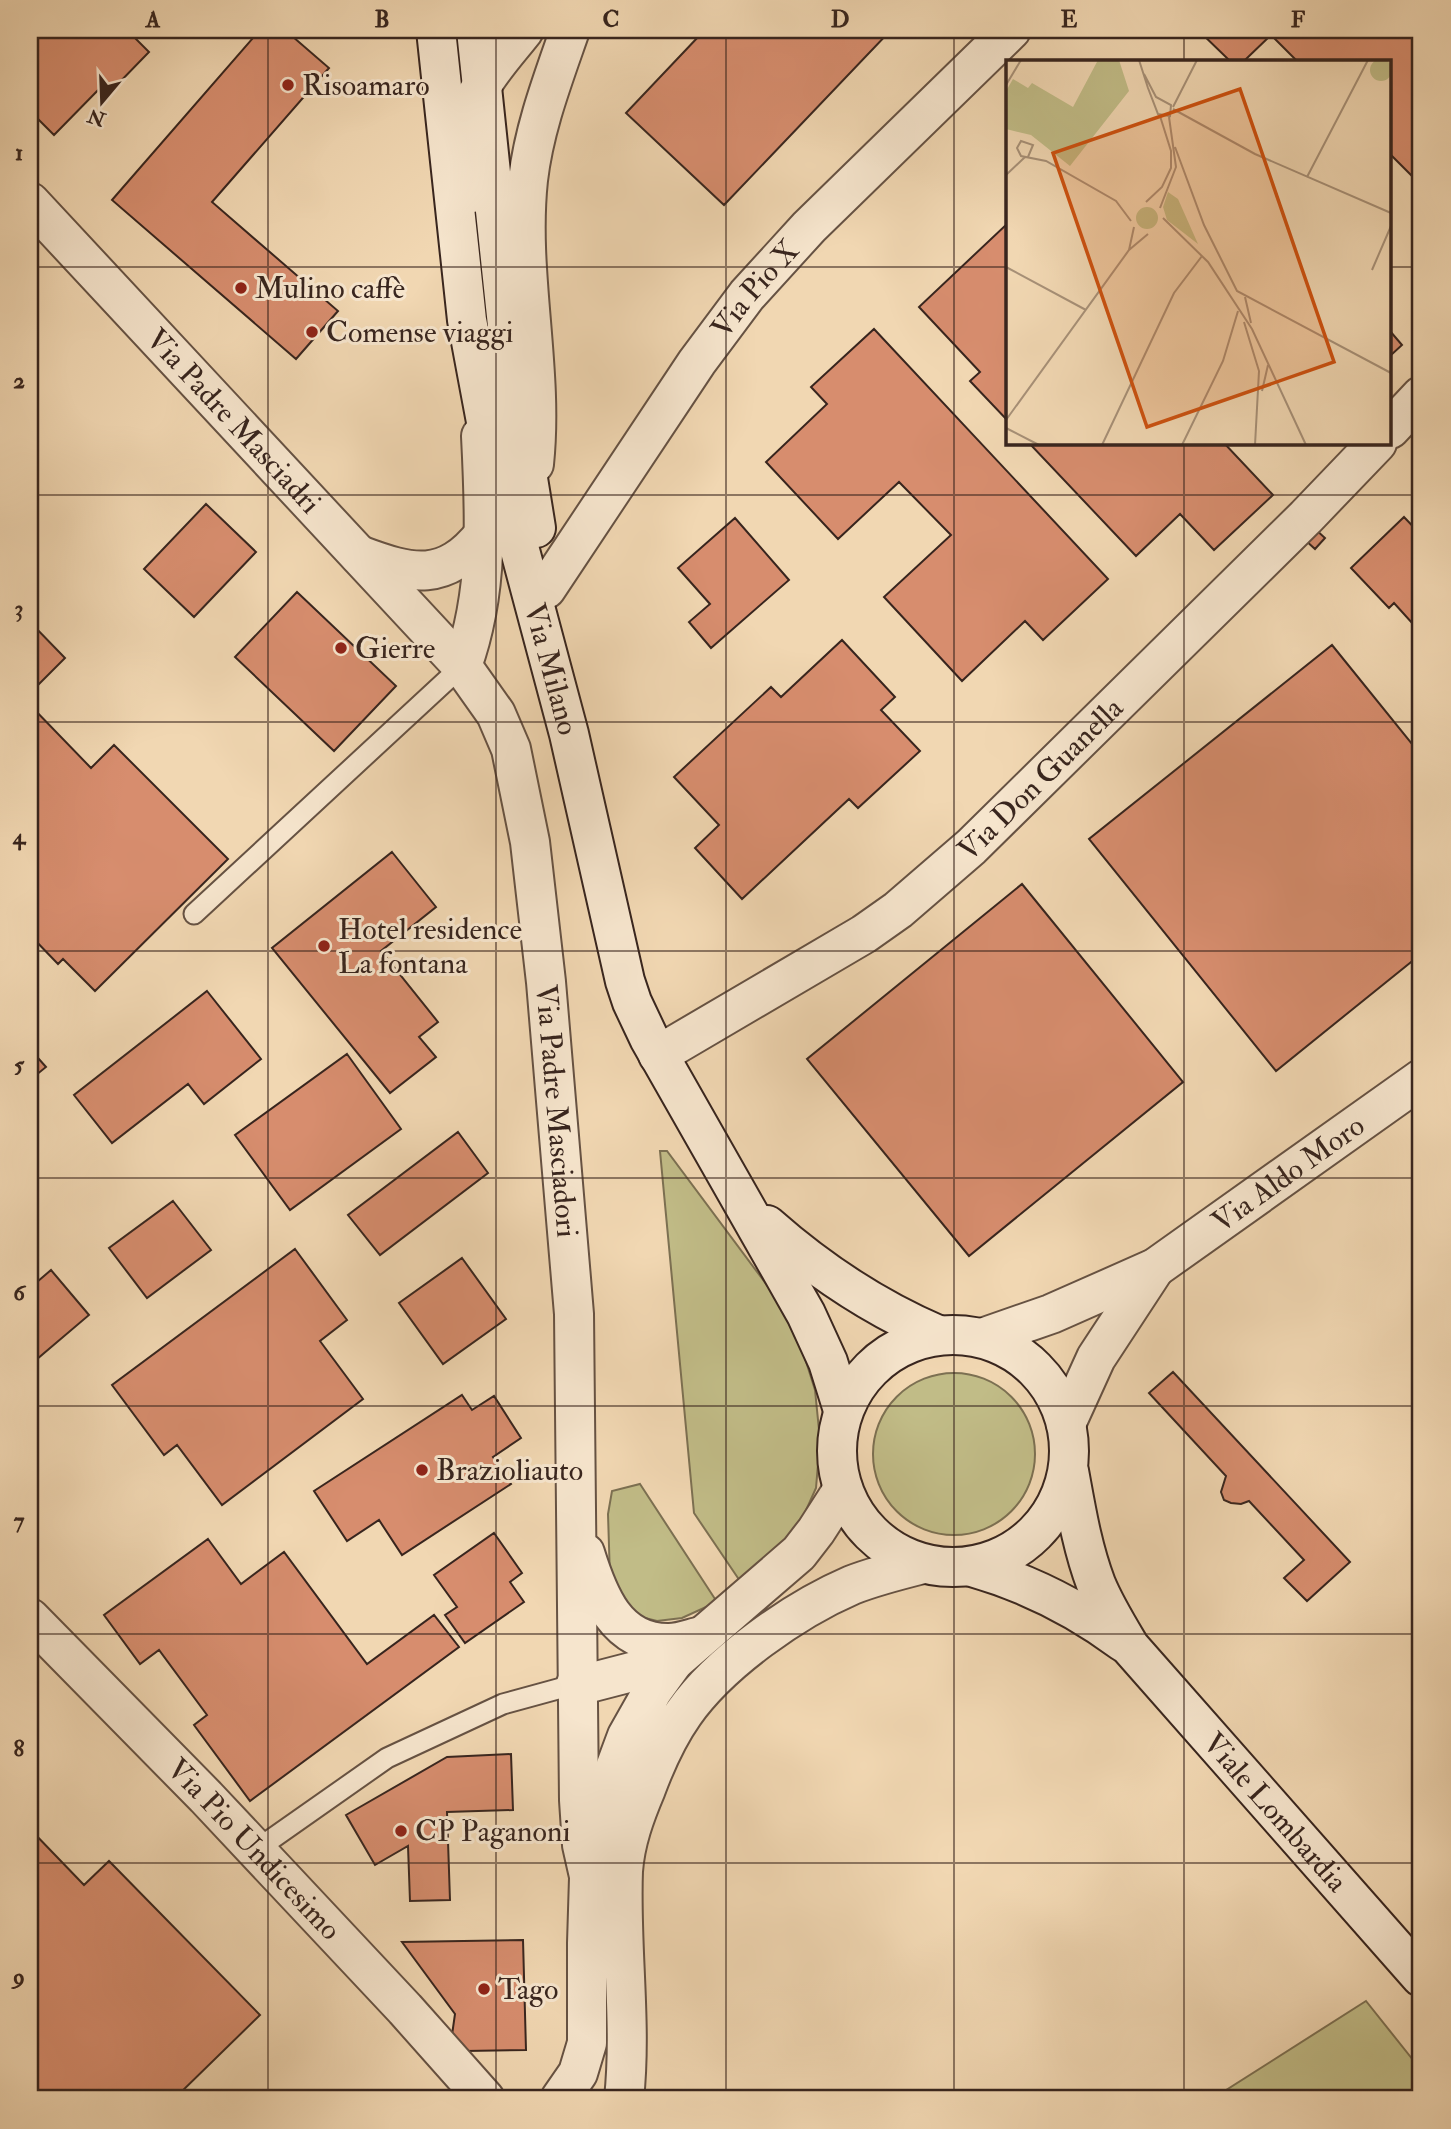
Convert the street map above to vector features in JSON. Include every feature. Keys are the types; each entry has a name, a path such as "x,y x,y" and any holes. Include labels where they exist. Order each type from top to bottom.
{"street":[{"name":"Via Milano","path":"436,30 467,320 479,388 569,734"},
{"name":"Via Milano","path":"476,30 514,392 569,734"},
{"path":"467,320 473,274 474,231 467,133 471,109 481,88 524,30"},
{"path":"531,494 537,406 526,225 528,180 541,117 570,30"},
{"name":"Via Pio X","path":"546,589 697,362 747,295 809,227 1011,30"},
{"name":"Via Padre Masciadri","path":"30,202 450,654"},
{"path":"450,654 477,618 482,574 484,534 479,388"},
{"path":"1392,427 1421,396"},
{"name":"Via Don Guanella","path":"658,1055 842,948 898,910 971,847 1306,517 1376,444"},
{"path":"359,555 398,568 419,571 438,569 461,557 484,534"},
{"name":"Via Padre Masciadori","path":"450,654 488,701 504,731 514,761 530,842 546,982 571,1264 580,1822 589,1878"},
{"path":"569,734 625,981 636,1011 658,1055 815,1332 843,1410"},
{"name":"Via Aldo Moro","path":"982,1338 1051,1314 1155,1268 1421,1079"},
{"path":"745,1205 835,1280 887,1311 939,1335"},
{"name":"Via Aldo Moro","path":"1066,1424 1096,1358 1155,1268"},
{"path":"939,1335 982,1338 1011,1350 1036,1370 1055,1395 1066,1424 1070,1447 1069,1471 1057,1505 1036,1534 1006,1555 972,1567 947,1568 923,1564 888,1549 860,1523 843,1489 836,1450 843,1410 858,1382 881,1359 908,1344 939,1335"},
{"name":"Viale Lombardia","path":"1069,1471 1079,1527 1093,1573 1111,1615 1130,1647 1421,1977"},
{"path":"560,2099 578,2073 587,2043 589,1878 601,1811 619,1756 637,1716 674,1661 799,1553 843,1489"},
{"path":"575,1521 600,1597 623,1626 638,1636 670,1643 702,1636"},
{"path":"624,2099 628,2033 624,1859 634,1817 666,1743 684,1713 707,1685 770,1633 830,1595 872,1578 923,1564"},
{"name":"Viale Lombardia","path":"972,1567 1018,1581 1053,1597 1091,1619 1130,1647"},
{"name":"Via Pio Undicesimo","path":"30,1618 256,1850 484,2095"},
{"path":"576,1684 674,1661"}],"lane":[{"path":"194,914 450,654"},
{"path":"256,1850 387,1758 503,1704 576,1684"}],"shaded area":[{"path":"660,1151 667,1151 781,1304 797,1333 815,1390 820,1440 816,1488 799,1526 742,1584 694,1513"},
{"path":"954,1373 985,1380 1011,1397 1028,1423 1035,1454 1028,1485 1011,1511 985,1528 954,1535 923,1528 897,1511 880,1485 873,1454 880,1423 897,1397 923,1380"},
{"path":"640,1484 717,1602 682,1618 657,1621 633,1611 610,1578 608,1514 612,1491"},
{"path":"1366,2001 1421,2070 1421,2099 1212,2099"}],"building":[{"path":"35,30 127,30 149,52 113,89 106,82 54,135 30,111 30,35"},
{"path":"260,30 285,30 329,68 212,202 338,311 296,359 112,200"},
{"path":"692,30 891,30 724,205 626,113 699,36"},
{"path":"1198,30 1421,30 1421,185 1392,156 1392,60 1296,60 1271,35 1245,60 1229,60"},
{"path":"1006,225 1006,419 970,381 980,372 919,307"},
{"path":"874,329 1108,579 1043,640 1025,621 962,681 884,597 951,535 899,482 838,539 766,462 827,404 811,387"},
{"path":"1392,333 1402,345 1392,354"},
{"path":"1030,444 1225,444 1273,495 1214,550 1180,514 1136,556"},
{"path":"206,504 256,552 194,617 144,569"},
{"path":"1404,517 1421,535 1421,616 1413,624 1394,603 1389,608 1351,568"},
{"path":"735,518 789,580 711,648 689,622 710,604 678,568"},
{"path":"1314,528 1325,538 1315,549 1304,539"},
{"path":"297,592 396,686 334,751 235,657"},
{"path":"30,622 65,658 30,693"},
{"path":"842,640 895,697 881,710 920,751 858,808 849,799 742,899 695,848 719,825 674,777 771,687 781,697"},
{"path":"1332,645 1421,755 1421,954 1276,1071 1089,839"},
{"path":"30,705 91,768 114,745 228,859 95,991 63,959 58,964 30,935"},
{"path":"392,852 436,907 381,951 438,1022 419,1037 436,1057 390,1093 272,948"},
{"path":"1022,884 1183,1082 969,1256 807,1059"},
{"path":"207,991 261,1059 204,1104 188,1084 112,1143 74,1095"},
{"path":"30,1049 46,1067 30,1080"},
{"path":"347,1054 401,1129 290,1210 235,1135"},
{"path":"458,1132 488,1173 380,1255 348,1215"},
{"path":"173,1201 211,1250 147,1298 109,1248"},
{"path":"295,1249 347,1320 320,1341 363,1399 222,1505 177,1445 164,1455 112,1385"},
{"path":"462,1258 506,1319 443,1364 399,1303"},
{"path":"51,1270 89,1315 30,1365 30,1288"},
{"path":"1421,1291 1421,1307 1413,1299"},
{"path":"1173,1372 1350,1562 1307,1601 1284,1578 1304,1560 1249,1501 1241,1504 1224,1500 1221,1492 1226,1476 1149,1393"},
{"path":"462,1395 472,1410 494,1396 521,1438 493,1457 511,1484 402,1555 379,1520 347,1541 314,1491"},
{"path":"494,1533 522,1573 510,1582 524,1602 465,1643 445,1615 457,1607 434,1575"},
{"path":"208,1539 241,1584 284,1552 367,1664 434,1615 459,1647 250,1801 194,1725 207,1715 159,1650 140,1664 104,1615"},
{"name":"CP Paganoni","path":"511,1754 513,1810 447,1812 450,1900 410,1901 408,1846 375,1865 346,1815 447,1757"},
{"path":"30,1829 84,1885 109,1861 260,2015 174,2099 30,2099"},
{"path":"523,1940 526,2050 465,2051 452,2035 455,2014 402,1942"}],"place":[{"name":"Risoamaro","path":"288,85"},
{"name":"Mulino caffè","path":"241,288"},
{"name":"Comense viaggi","path":"312,332"},
{"name":"Gierre","path":"341,648"},
{"name":"Hotel residence La fontana","path":"324,946"},
{"name":"Brazioliauto","path":"422,1470"},
{"name":"CP Paganoni","path":"401,1831"},
{"name":"Tago","path":"484,1989"}]}
